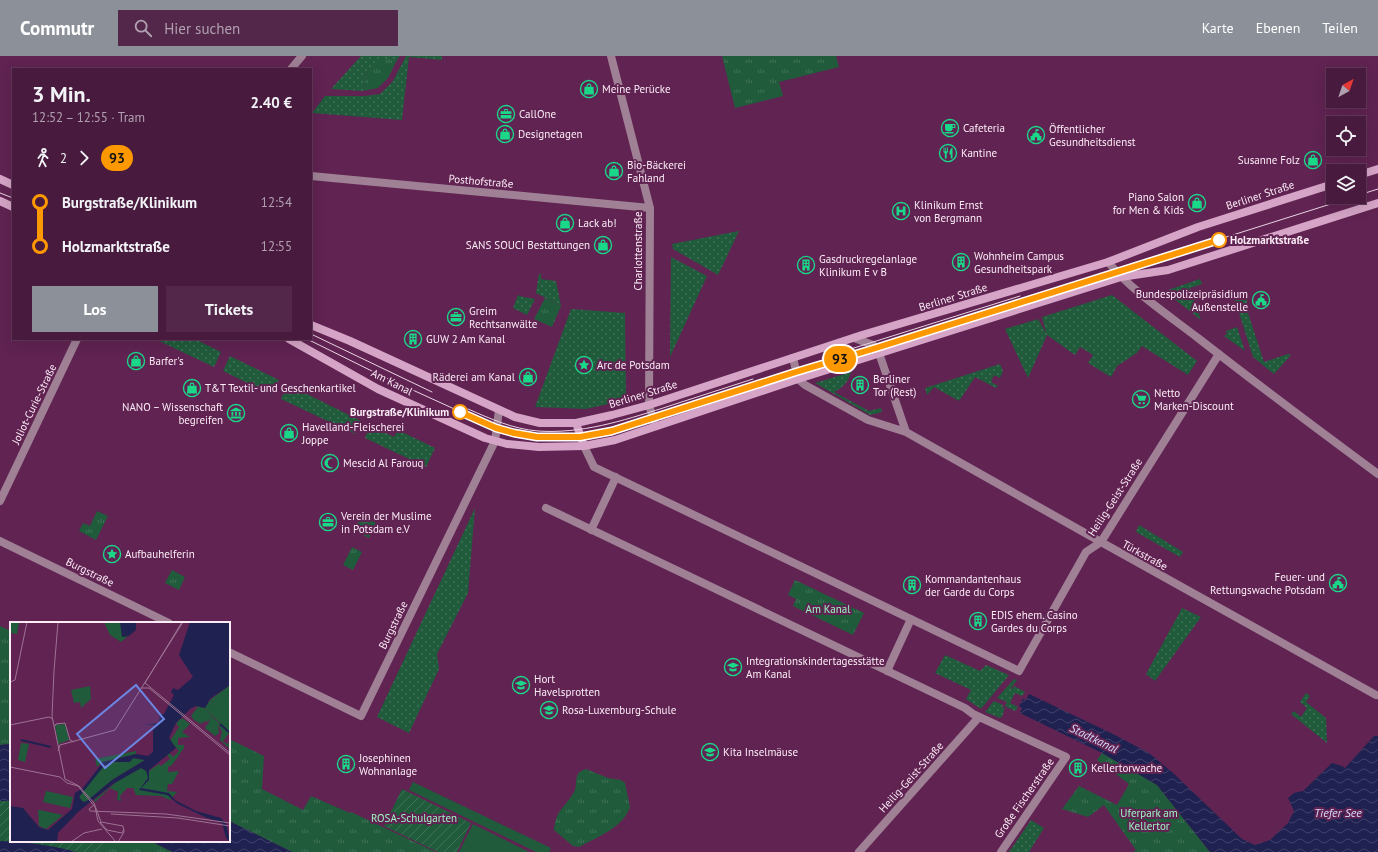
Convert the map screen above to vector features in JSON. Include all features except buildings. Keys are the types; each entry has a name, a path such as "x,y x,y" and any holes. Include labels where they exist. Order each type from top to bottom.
{"street":[{"path":"292,68 302,56"},
{"name":"Charlottenstraße","path":"611,56 650,208 649,404 655,426"},
{"path":"1366,173 1378,169"},
{"name":"Posthofstraße","path":"312,176 650,208"},
{"path":"0,179 12,185"},
{"name":"Berliner Straße","path":"576,423 612,415 649,404 854,338 1108,262 1198,227 1326,186"},
{"path":"0,201 12,207"},
{"path":"584,446 615,440 798,379 1121,277 1168,270 1378,203"},
{"path":"1108,262 1121,277 1219,354 1378,474"},
{"name":"Am Kanal","path":"312,325 350,341 515,417 540,423 576,423"},
{"path":"854,338 874,345 879,354 906,432"},
{"name":"Joliot-Curie-Straße","path":"0,501 77,340"},
{"name":"Am Kanal","path":"291,340 378,389 461,428 495,441 539,447 584,446"},
{"name":"Heilig-Geist-Straße","path":"911,619 1019,670 1086,552 1100,542 1219,354"},
{"path":"793,358 798,379"},
{"name":"Türkstraße","path":"798,379 805,385 868,420 906,432 1100,542 1376,695"},
{"name":"Burgstraße","path":"230,652 361,716 495,441 499,410"},
{"path":"576,423 584,446 594,466 911,619 887,671"},
{"path":"591,530 616,477"},
{"path":"546,508 965,708 979,717"},
{"name":"Burgstraße","path":"0,541 168,622"},
{"name":"Heilig-Geist-Straße","path":"859,852 979,717"},
{"name":"Große Fischerstraße","path":"979,717 1066,758 1001,852"}],"green space":[{"path":"361,56 400,56 397,60 379,59 367,71 363,91 331,89"},
{"path":"406,56 442,56 442,60 409,57 402,120 312,113 325,96 364,96 380,94 393,81"},
{"path":"722,56 836,56 839,67 779,82 783,96 735,108"},
{"path":"379,58 397,60 388,78 378,88 363,91 367,71"},
{"path":"739,231 718,275 673,249 672,244"},
{"path":"671,257 707,276 670,357"},
{"path":"539,274 541,274 541,279 556,281 561,306 536,293"},
{"path":"1200,279 1202,284 1190,288 1201,320 1168,294 1168,290"},
{"path":"1245,294 1248,306 1246,307 1264,362 1288,354 1291,355 1274,374 1253,357 1234,297"},
{"path":"518,295 535,299 527,315 513,308"},
{"path":"1112,295 1197,361 1188,375 1142,346 1137,353 1117,366 1111,377 1088,363 1093,355 1080,347 1075,355 1047,335 1028,378 1005,329 1038,319 1046,333 1042,317"},
{"path":"545,298 561,306 552,327 534,319"},
{"path":"571,309 625,313 626,400 586,409 535,407"},
{"path":"1237,327 1245,351 1224,336 1227,334 1226,331"},
{"path":"157,340 197,340 221,352 214,367"},
{"path":"230,356 279,380 272,395 223,371"},
{"path":"1000,364 1003,371 1000,378 994,375 991,382 998,386 996,388 975,377 959,401 934,387 927,395 925,388"},
{"path":"851,372 845,384 834,392 869,411 881,408 882,412 870,415 815,383"},
{"path":"287,384 361,421 355,434 281,399"},
{"path":"370,425 394,437 398,430 435,448 426,467 365,438"},
{"path":"475,508 468,593 437,654 439,669 409,733 377,717"},
{"path":"97,511 108,516 96,540 79,531 83,523 90,526"},
{"path":"361,516 376,523 369,538 354,530"},
{"path":"1139,525 1183,552 1180,557 1136,532"},
{"path":"352,547 362,552 353,570 343,565"},
{"path":"172,570 185,577 179,590 165,583"},
{"name":"Am Kanal","path":"795,580 864,613 853,635 793,606 796,599 788,595"},
{"path":"1182,608 1201,617 1155,681 1146,674"},
{"path":"0,626 10,631 10,744 0,745"},
{"path":"945,655 980,671 986,665 1009,675 981,709 966,699 971,690 935,673"},
{"path":"1014,679 1017,680 1011,688 1012,689 1014,686 1025,692 1022,696 1015,693 1010,703 1018,707 1015,711 1005,706 1007,702 997,698"},
{"path":"1306,693 1310,696 1306,702 1326,718 1327,743 1291,714 1294,711 1301,717 1307,708 1300,702"},
{"path":"994,701 1003,705 1002,708 1005,707 1002,717 1000,718 985,712"},
{"path":"230,739 264,756 262,789 303,810 311,796 350,813 351,812 436,852 292,852 230,821"},
{"name":"Uferpark am Kellertor","path":"1102,753 1157,785 1210,852 1133,852 1136,850 1104,805 1088,817 1062,809 1079,786 1117,805 1129,784 1097,760"},
{"path":"586,769 608,778 621,780 625,783 630,807 622,821 616,826 579,847 573,846 554,830 559,813 575,790 578,774"},
{"path":"413,782 551,848 549,852 536,852 409,790"},
{"name":"ROSA-Schulgarten","path":"402,789 471,823 457,852 438,852 384,826"},
{"path":"0,801 10,801 10,842 152,842 173,852 0,852"},
{"path":"0,801 10,801 10,842 105,842 101,852 0,852"},
{"path":"1031,820 1044,828 1029,852 1009,852"},
{"path":"473,824 529,852 459,852"}],"water":[{"name":"Tiefer See","path":"1029,694 1149,753 1172,772 1242,839 1255,845 1270,840 1288,823 1294,811 1288,798 1294,793 1303,791 1332,763 1345,768 1374,736 1378,736 1378,852 1210,852 1157,785 1102,753 1020,713 1022,708 1019,706 1023,699 1026,700"},
{"path":"10,744 10,801 0,801 0,745"},
{"path":"230,821 292,852 173,852 152,842 230,842"},
{"path":"0,841 38,844 77,852 0,852"}],"tram line":[{"path":"1366,193 1378,189"},
{"path":"0,193 12,198"},
{"path":"309,340 382,376 496,428 537,437 580,437 612,431 1331,204"},
{"name":"93","path":"460,412 496,428 537,437 580,437 612,431 1116,271 1147,263 1219,240"},
{"path":"822,358 1020,296"},
{"path":"312,334 432,392"},
{"path":"468,409 511,426 529,430 570,430 601,426 632,418 753,379"}],"place":[{"name":"Meine Perücke","path":"589,89"},
{"name":"CallOne","path":"506,114"},
{"name":"Cafeteria","path":"950,128"},
{"name":"Designetagen","path":"505,134"},
{"name":"Öffentlicher Gesundheitsdienst","path":"1036,135"},
{"name":"Kantine","path":"948,153"},
{"name":"Susanne Folz","path":"1313,160"},
{"name":"Bio-Bäckerei Fahland","path":"614,171"},
{"name":"Piano Salon for Men & Kids","path":"1197,203"},
{"name":"Klinikum Ernst von Bergmann","path":"901,211"},
{"name":"Lack ab!","path":"565,223"},
{"name":"Holzmarktstraße","path":"1219,240"},
{"name":"SANS SOUCI Bestattungen","path":"603,245"},
{"name":"Wohnheim Campus Gesundheitspark","path":"961,262"},
{"name":"Gasdruckregelanlage Klinikum E v B","path":"806,265"},
{"name":"Bundespolizeipräsidium Außenstelle","path":"1261,300"},
{"name":"Greim Rechtsanwälte","path":"456,317"},
{"name":"GUW 2 Am Kanal","path":"413,339"},
{"name":"Barfer's","path":"136,361"},
{"name":"Arc de Potsdam","path":"584,365"},
{"name":"Räderei am Kanal","path":"528,377"},
{"name":"Berliner Tor (Rest)","path":"860,385"},
{"name":"T&T Textil- und Geschenkartikel","path":"192,388"},
{"name":"Netto Marken-Discount","path":"1141,399"},
{"name":"Burgstraße/Klinikum","path":"460,412"},
{"name":"NANO – Wissenschaft begreifen","path":"236,413"},
{"name":"Havelland-Fleischerei Joppe","path":"289,433"},
{"name":"Mescid Al Farouq","path":"330,463"},
{"name":"Verein der Muslime in Potsdam e.V","path":"328,522"},
{"name":"Aufbauhelferin","path":"112,554"},
{"name":"Feuer- und Rettungswache Potsdam","path":"1338,583"},
{"name":"Kommandantenhaus der Garde du Corps","path":"912,585"},
{"name":"EDIS ehem. Casino Gardes du Corps","path":"978,621"},
{"name":"Integrationskindertagesstätte Am Kanal","path":"733,667"},
{"name":"Hort Havelsprotten","path":"521,685"},
{"name":"Rosa-Luxemburg-Schule","path":"549,710"},
{"name":"Kita Inselmäuse","path":"710,752"},
{"name":"Josephinen Wohnanlage","path":"346,764"},
{"name":"Kellertorwache","path":"1078,768"}],"water label":[{"name":"Stadtkanal","path":"1094,738"}]}
